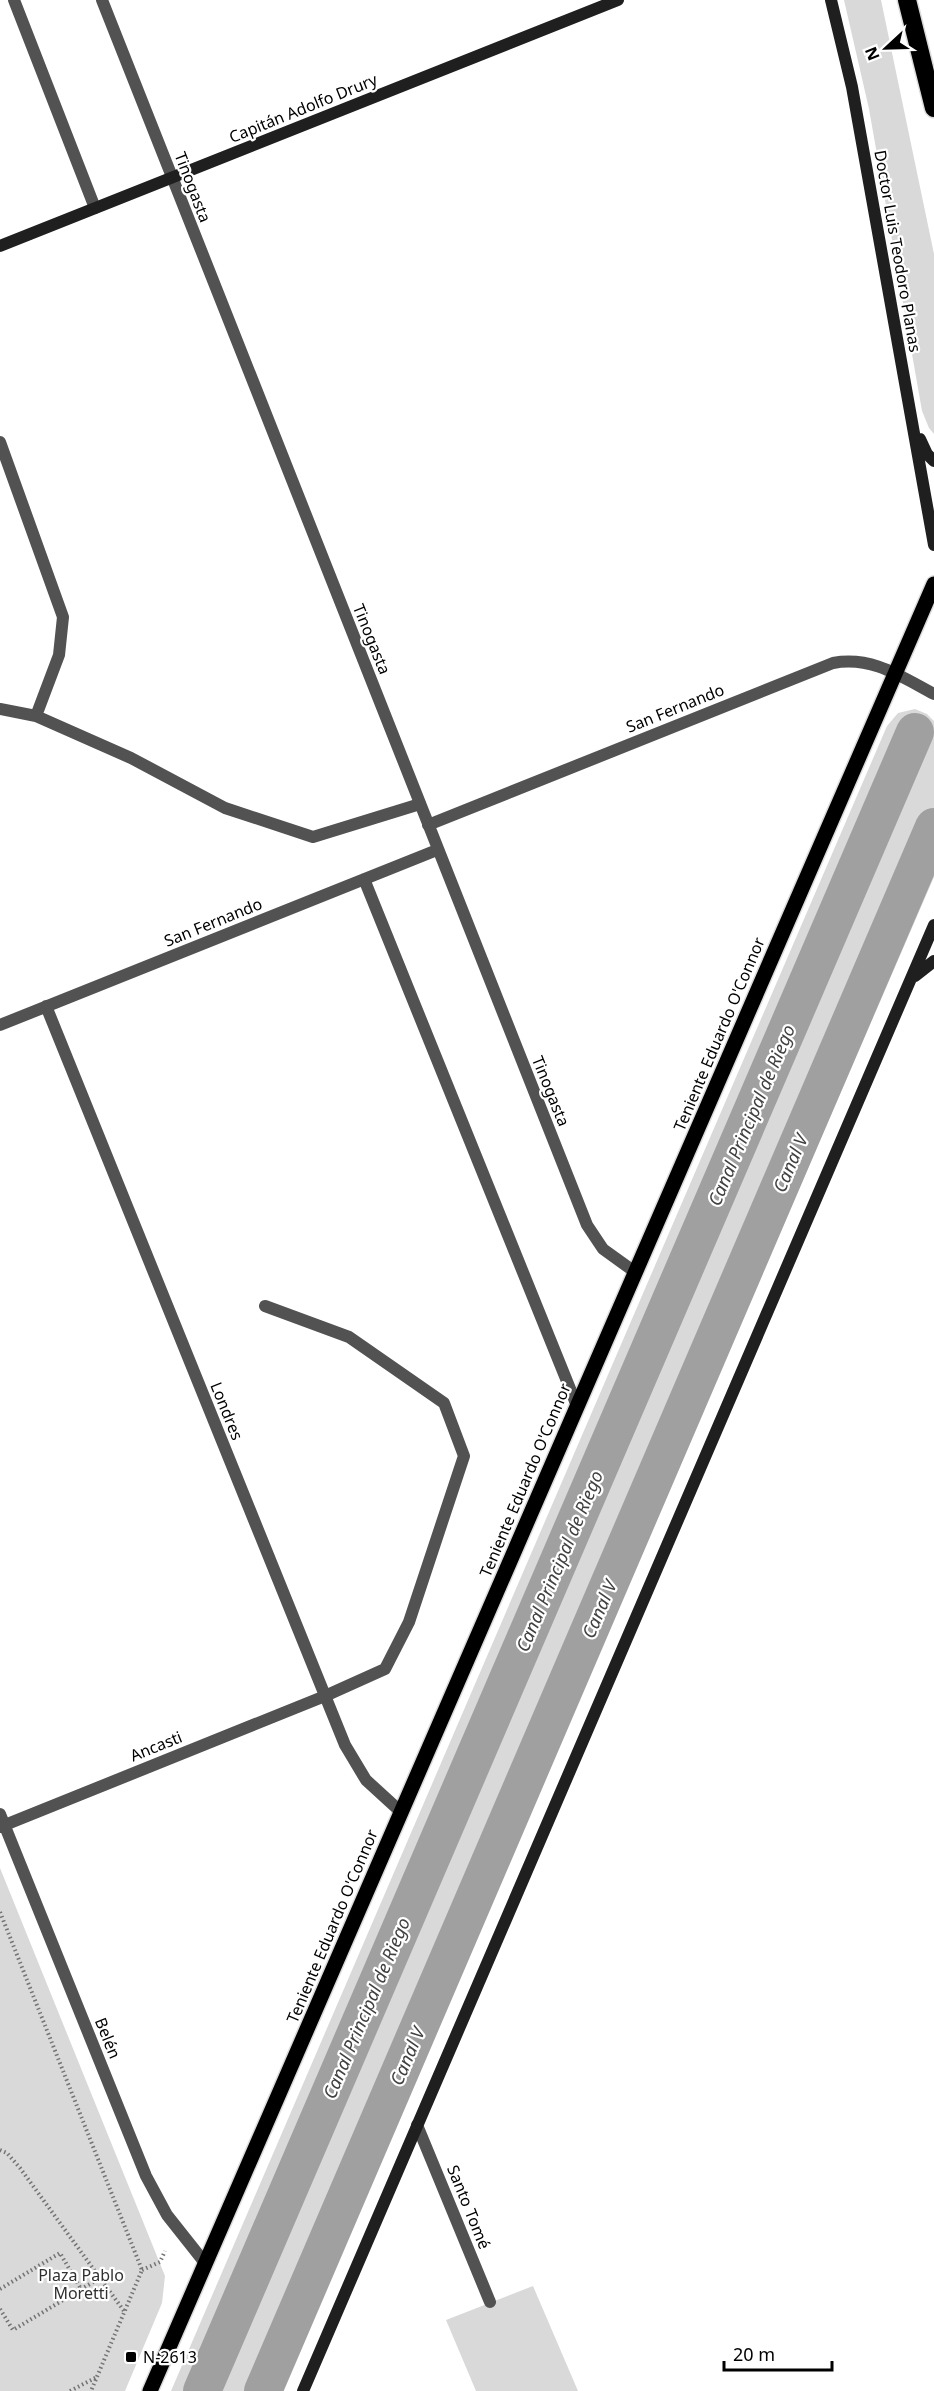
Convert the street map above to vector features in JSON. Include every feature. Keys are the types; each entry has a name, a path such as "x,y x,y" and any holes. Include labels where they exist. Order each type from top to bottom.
{"highway":[{"path":"907,0 934,108"}],"main road":[{"name":"Teniente Eduardo O'Connor","path":"150,2391 934,584"}],"street":[{"path":"14,0 95,208"},
{"name":"Tinogasta","path":"102,0 586,1225 603,1249 635,1272"},
{"name":"Capitán Adolfo Drury","path":"0,246 618,0"},
{"name":"Doctor Luis Teodoro Planas","path":"831,0 852,87 934,545"},
{"path":"912,421 927,454 934,461"},
{"path":"0,442 3,461 63,617 59,655 36,716"},
{"name":"San Fernando","path":"428,825 818,667 846,660 861,661 895,673 934,694"},
{"path":"0,709 36,716 131,758 225,808 313,837 420,804"},
{"name":"San Fernando","path":"0,1025 437,850"},
{"path":"364,879 577,1406"},
{"path":"303,2391 934,925"},
{"path":"912,979 934,962"},
{"name":"Londres","path":"46,1006 354,1763 379,1794 401,1812"},
{"name":"Ancasti","path":"2,1822 325,1696 385,1669 409,1622 464,1456 444,1403 348,1337 265,1306"},
{"name":"Belén","path":"2,1822 147,2176 167,2215 206,2263"},
{"name":"Santo Tomé","path":"417,2125 490,2302"}],"path":[{"path":"0,1912 142,2270 91,2391"},
{"path":"0,2150 7,2153 20,2168 124,2312"},
{"path":"0,2289 60,2253 81,2289"},
{"path":"0,2309 13,2330 100,2278"},
{"path":"70,2391 97,2376"}],"green space":[{"path":"844,0 881,0 934,254 934,434 922,411 869,109"},
{"path":"915,709 927,714 934,721 934,877 279,2391 171,2391 887,726 898,713"},
{"name":"Plaza Pablo Moretti","path":"0,1868 165,2276 162,2303 125,2391 0,2391"},
{"path":"533,2286 578,2391 476,2391 446,2320"}],"waterway":[{"name":"Canal Principal de Riego","path":"202,2391 915,732"},
{"name":"Canal V","path":"263,2391 934,827"}],"place":[{"name":"N-2613","path":"131,2357"}]}
